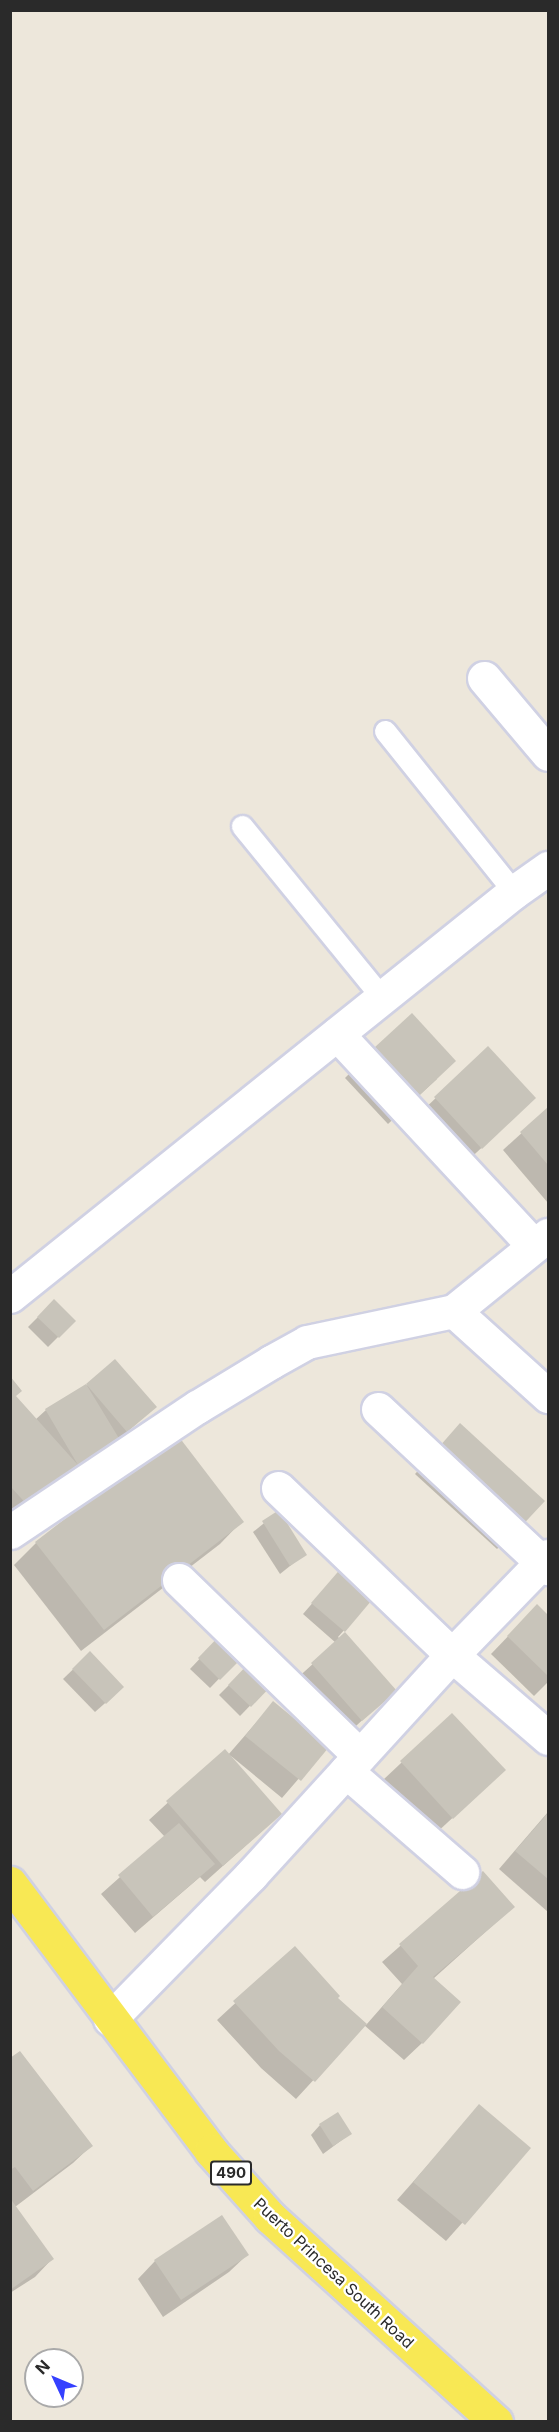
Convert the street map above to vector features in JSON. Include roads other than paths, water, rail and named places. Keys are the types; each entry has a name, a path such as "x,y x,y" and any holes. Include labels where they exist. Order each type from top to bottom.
{"main road":[{"name":"Puerto Princesa South Road","path":"10,1883 110,2019 212,2151 270,2217 332,2276 496,2421"}],"street":[{"path":"484,678 545,740"},
{"path":"10,1296 514,892 549,868"},
{"path":"10,1532 196,1407 307,1342 454,1311 541,1241 337,1034"},
{"path":"454,1311 549,1396"},
{"path":"110,2019 251,1875 452,1655 546,1562 378,1409"},
{"path":"278,1488 452,1655 549,1738"},
{"path":"179,1580 353,1763 462,1872"}],"lane":[{"path":"385,731 514,892"},
{"path":"242,826 383,999"}]}
